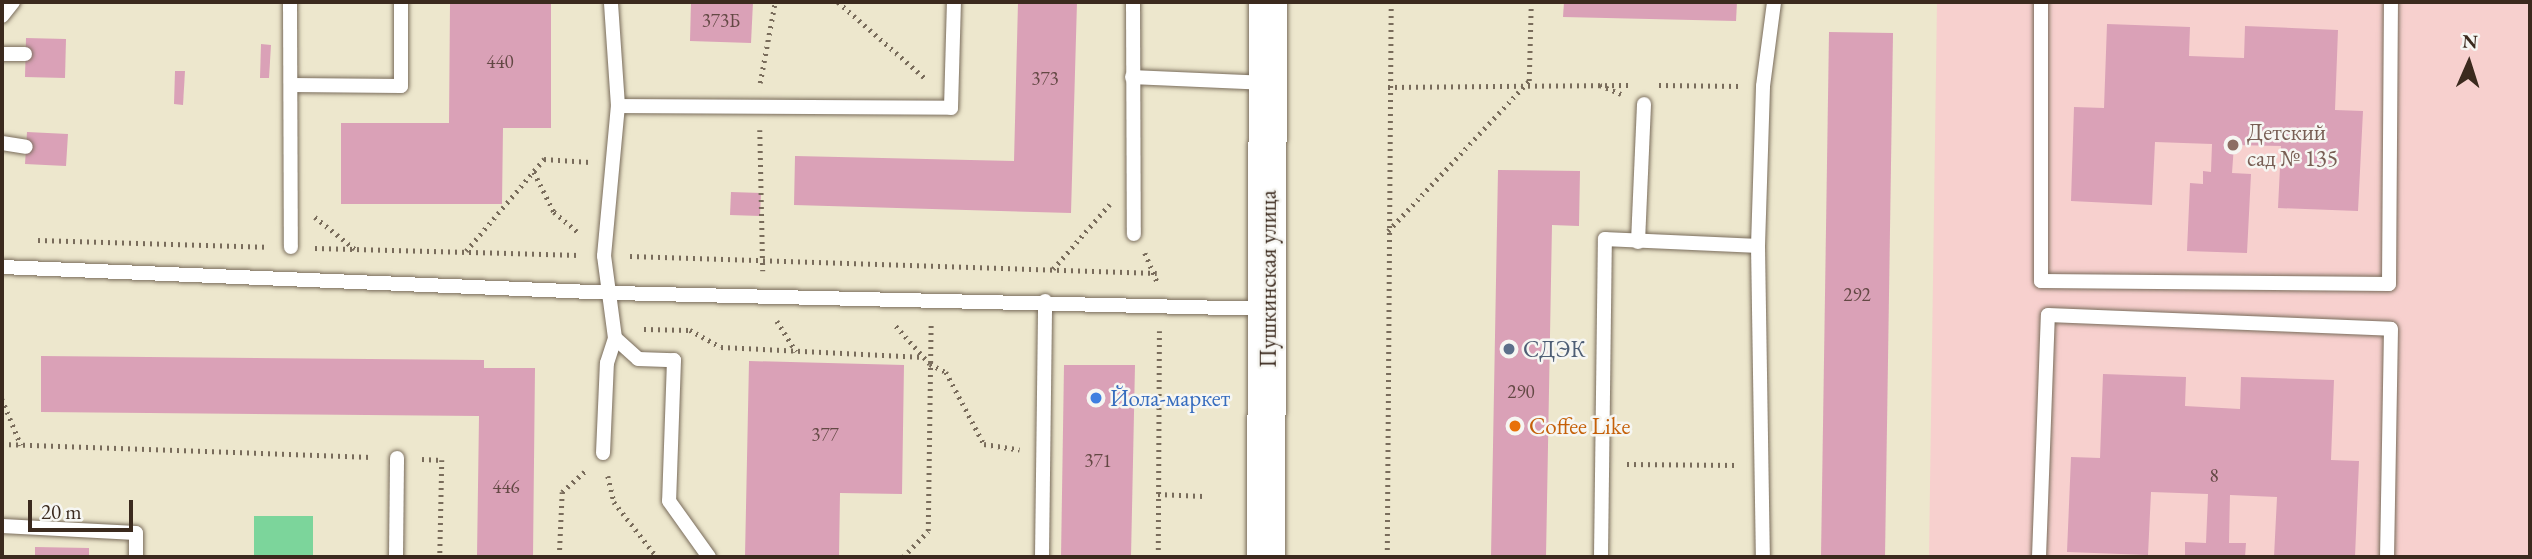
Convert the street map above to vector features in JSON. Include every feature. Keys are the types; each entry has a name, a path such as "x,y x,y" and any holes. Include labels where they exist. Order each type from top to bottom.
{"main road":[{"name":"Пушкинская улица","path":"1266,557 1268,2"}],"lane":[{"path":"2,16 13,2"},
{"path":"290,2 292,247"},
{"path":"291,85 401,86 401,2"},
{"path":"604,453 607,363 615,334 614,293 604,256 618,106 611,2"},
{"path":"618,106 951,108 954,2"},
{"path":"1133,2 1134,234"},
{"path":"1763,557 1765,465 1758,246 1763,86 1774,2"},
{"path":"2041,2 2041,281 2389,284 2390,2"},
{"path":"2,54 25,54"},
{"path":"1132,77 1268,83"},
{"path":"1638,242 1644,104"},
{"path":"2,143 26,147"},
{"path":"1601,557 1605,239 1758,246"},
{"path":"2,267 614,293 761,292 1268,309"},
{"path":"1042,557 1045,301"},
{"path":"2039,557 2048,315 2391,329 2387,557"},
{"path":"615,334 638,359 674,360 669,501 709,557"},
{"path":"397,458 397,557"},
{"path":"2,526 136,533 136,557"}],"path":[{"path":"761,292 765,197 759,107 761,57 775,2"},
{"path":"838,2 912,63 951,108"},
{"path":"1387,557 1388,87 1391,2"},
{"path":"1388,231 1529,81 1531,2"},
{"path":"1388,87 1529,81 1641,85"},
{"path":"1655,85 1763,86"},
{"path":"465,252 544,159 613,163"},
{"path":"534,172 554,212 604,256"},
{"path":"1053,270 1133,178"},
{"path":"291,197 356,249"},
{"path":"1134,234 1157,273 1158,557"},
{"path":"845,263 869,295 930,364 946,372 984,444 1044,454"},
{"path":"903,557 928,531 931,298"},
{"path":"615,334 690,330 721,347 924,357"},
{"path":"2,399 21,444"},
{"path":"2,444 442,460 440,557"},
{"path":"559,557 562,492 604,453"},
{"path":"604,453 614,502 657,557"},
{"path":"1602,464 1765,465"},
{"path":"1158,494 1203,496"}],"shaded area":[{"path":"1937,2 2530,2 2530,557 1929,557"}],"green space":[{"path":"254,516 313,516 313,557 254,557"}],"building":[{"path":"450,2 551,2 551,128 503,128 502,204 341,204 341,123 449,123"},
{"path":"691,2 753,2 751,43 690,41"},
{"path":"1018,2 1077,2 1071,213 794,205 795,156 1014,161"},
{"path":"1564,2 1737,2 1736,21 1563,17"},
{"path":"2107,24 2190,27 2189,56 2244,58 2245,26 2338,30 2335,110 2363,111 2358,211 2278,208 2281,146 2234,145 2232,173 2251,174 2247,253 2187,251 2190,183 2203,184 2203,171 2211,172 2212,144 2155,142 2152,205 2071,201 2074,107 2104,108"},
{"path":"1829,32 1893,33 1885,557 1821,557"},
{"path":"26,38 66,39 65,78 25,77"},
{"path":"261,44 271,45 269,78 260,78"},
{"path":"175,71 185,71 183,105 174,104"},
{"path":"27,132 68,134 66,166 25,164"},
{"path":"1498,170 1580,171 1579,226 1552,225 1546,557 1491,557"},
{"path":"731,192 761,193 760,216 730,215"},
{"path":"41,356 484,360 484,368 535,368 533,557 477,557 479,416 41,412"},
{"path":"749,361 904,365 902,494 840,493 839,557 745,556"},
{"path":"1064,365 1135,365 1131,557 1061,557"},
{"path":"2103,374 2186,377 2185,406 2240,409 2241,377 2334,380 2331,460 2359,461 2355,557 2274,557 2277,497 2230,495 2229,543 2246,543 2245,557 2185,557 2185,542 2206,543 2208,494 2151,492 2148,555 2067,552 2071,457 2100,458"},
{"path":"35,547 89,548 89,557 35,557"}],"place":[{"name":"Детский сад № 135","path":"2233,145"},
{"name":"СДЭК","path":"1509,349"},
{"name":"Йола-маркет","path":"1096,398"},
{"name":"Coffee Like","path":"1515,426"}]}
